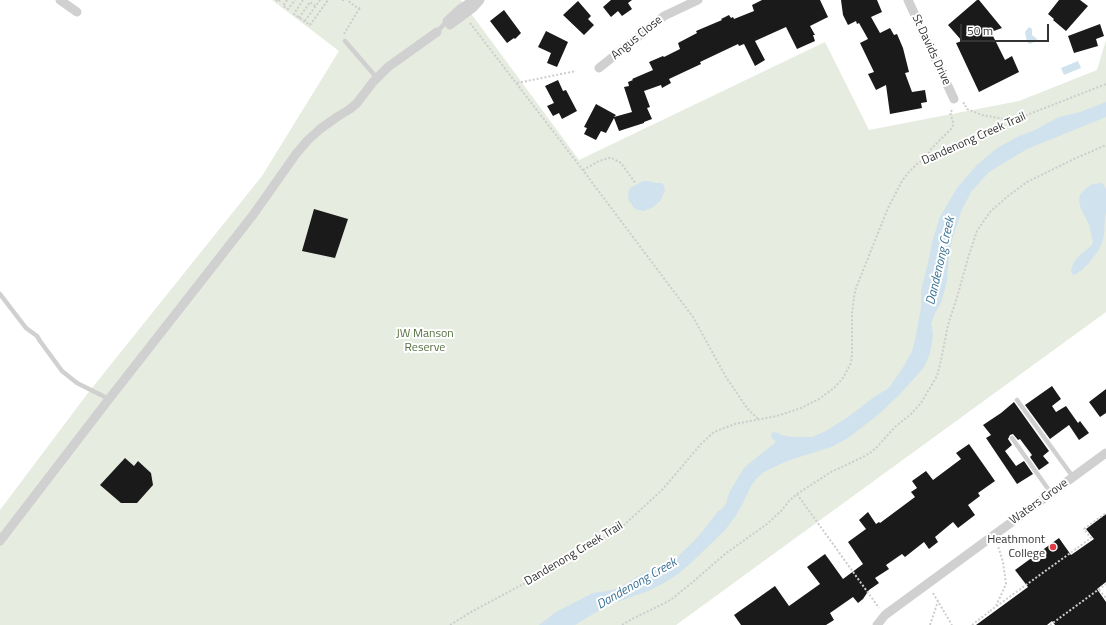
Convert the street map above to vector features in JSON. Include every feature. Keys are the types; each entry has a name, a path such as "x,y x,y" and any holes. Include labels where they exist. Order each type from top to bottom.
{"street":[{"path":"60,0 77,12"},
{"path":"449,23 460,9 474,0"},
{"path":"449,23 464,15 480,0"},
{"name":"Angus Close","path":"600,68 664,16 698,0"},
{"name":"St Davids Drive","path":"908,0 954,99"},
{"path":"0,541 252,215 307,141 320,129 357,103 388,67 437,32"},
{"name":"Waters Grove","path":"877,625 885,615 1106,453"}],"lane":[{"path":"437,32 449,23"},
{"path":"346,41 377,78"},
{"path":"0,294 26,328 37,336 62,371 77,383 109,399"},
{"path":"1017,400 1073,477"},
{"path":"1012,438 1051,493"}],"path":[{"path":"276,0 278,2 280,0"},
{"path":"287,0 283,6 288,9 295,0"},
{"path":"303,0 294,14 310,25 328,0"},
{"path":"305,21 320,0"},
{"path":"347,0 359,10"},
{"path":"299,18 310,2 316,6"},
{"path":"352,48 352,45 344,33 361,6"},
{"path":"464,15 693,317 726,377 747,408 758,419"},
{"path":"517,83 576,71"},
{"name":"Dandenong Creek Trail","path":"450,625 471,612 570,559 610,535 657,495 709,436 721,429 736,424 777,416 801,408 829,392 843,378 851,363 852,314 856,288 888,208 902,181 918,164 926,158 986,131 1106,84"},
{"path":"964,103 967,109 982,115 1012,121"},
{"path":"926,158 931,149 951,129 953,125 950,112"},
{"path":"622,625 673,598 725,554 767,524 797,494 831,472 863,457 877,447 895,427 910,415 921,403 934,383 940,365 948,325 976,235 980,227 992,211 1008,196 1027,182 1106,145"},
{"path":"583,170 599,161 612,158 621,163 636,184"},
{"path":"797,494 885,615"},
{"path":"972,625 1091,538 1084,529 1106,513"},
{"path":"990,611 997,605 1006,584 1003,562 998,546"},
{"path":"1052,624 1106,584"},
{"path":"1099,590 1106,598"},
{"path":"933,593 952,625"},
{"path":"930,625 938,601"}],"green space":[{"name":"JW Manson Reserve","path":"272,0 461,0 579,160 825,42 869,130 1019,101 1097,70 1106,40 1106,312 676,625 0,625 0,510 88,393 262,176 339,51"}],"water":[{"path":"1029,27 1032,29 1032,35 1037,39 1030,44 1027,42 1025,32"},
{"path":"1078,61 1081,68 1064,75 1061,68"},
{"name":"Dandenong Creek","path":"1106,102 1106,117 1027,149 989,172 971,192 961,212 952,240 947,281 941,303 931,323 933,333 929,356 920,372 879,414 848,438 831,447 787,461 764,472 751,486 735,517 725,530 692,562 664,583 648,591 606,606 575,625 539,625 556,612 593,593 618,588 651,569 658,569 671,563 694,541 718,511 726,504 729,493 744,468 776,442 771,437 772,432 792,437 812,437 826,431 848,417 874,397 889,388 912,351 921,308 921,290 932,242 940,217 957,188 977,165 997,148 1059,117 1080,112"},
{"path":"643,181 662,183 665,190 660,201 653,207 644,211 635,209 629,201 628,196 630,188"},
{"path":"1101,183 1104,185 1106,190 1106,212 1102,243 1088,264 1074,275 1072,274 1071,270 1074,262 1092,245 1093,242 1089,225 1081,209 1079,201 1080,195 1086,188 1093,184"}],"building":[{"path":"611,0 632,0 628,3 632,9 622,16 618,11 611,17 603,7"},
{"path":"762,0 820,0 828,17 810,26 815,35 813,35 815,41 797,49 786,27 755,41 765,60 755,66 744,44 739,46 738,44 669,79 671,83 662,88 661,85 644,91 650,107 647,108 652,119 644,123 619,131 614,118 606,133 601,131 596,140 584,134 587,128 584,127 596,104 616,115 614,117 632,112 624,87 629,86 628,82 633,80 632,79 653,70 649,62 680,49 678,43 697,33 696,31 722,20 721,19 729,15 734,19 754,11 752,5"},
{"path":"841,0 877,0 882,12 871,17 880,33 890,28 894,35 897,34 903,48 909,72 905,73 912,92 925,90 927,102 921,103 922,108 890,114 886,85 876,90 868,74 874,72 860,43 868,39 859,23 857,24 856,21 848,25 843,15"},
{"path":"977,0 979,0 1002,28 991,32 1005,60 1012,56 1019,72 979,92 956,43 962,41 948,25"},
{"path":"1059,0 1080,0 1088,6 1066,31 1048,14"},
{"path":"578,1 591,16 588,19 594,25 584,35 563,15"},
{"path":"504,10 521,33 515,39 514,38 507,43 490,21"},
{"path":"1100,24 1104,36 1096,39 1098,46 1074,53 1068,36"},
{"path":"546,31 568,42 557,67 547,63 551,53 538,47"},
{"path":"558,80 563,91 566,90 577,111 562,119 559,113 553,116 547,106 554,103 545,86"},
{"path":"314,209 348,219 335,258 302,251"},
{"path":"1052,386 1061,399 1052,406 1056,412 1066,406 1078,423 1080,421 1089,433 1079,440 1069,425 1050,439 1025,405"},
{"path":"1106,389 1106,413 1100,417 1089,402"},
{"path":"1014,402 1049,451 1043,456 1049,463 1039,470 1030,457 1032,455 1020,439 1018,440 1013,434 1010,435 1008,439 1012,445 1005,451 1016,466 1024,461 1033,474 1017,484 986,438 991,435 983,425"},
{"path":"969,444 995,481 978,493 980,496 968,505 975,515 958,528 953,522 935,537 938,542 929,549 924,542 905,557 902,554 886,565 889,569 875,578 879,583 869,590 863,599 858,603 853,597 830,613 834,620 826,625 741,625 734,615 775,586 789,606 820,584 807,567 825,554 843,579 863,564 848,542 866,529 859,520 868,512 876,524 879,522 880,523 915,497 911,492 917,488 912,481 926,471 933,480 961,459 956,453"},
{"path":"125,458 134,466 138,461 151,473 153,485 137,503 121,503 100,485"},
{"path":"1106,514 1106,582 1097,589 1106,602 1106,625 1055,625 1052,621 1047,625 976,625 1028,587 1015,570 1059,538 1071,555 1094,539 1086,529"}],"place":[{"name":"Heathmont College","path":"1053,547"}]}
